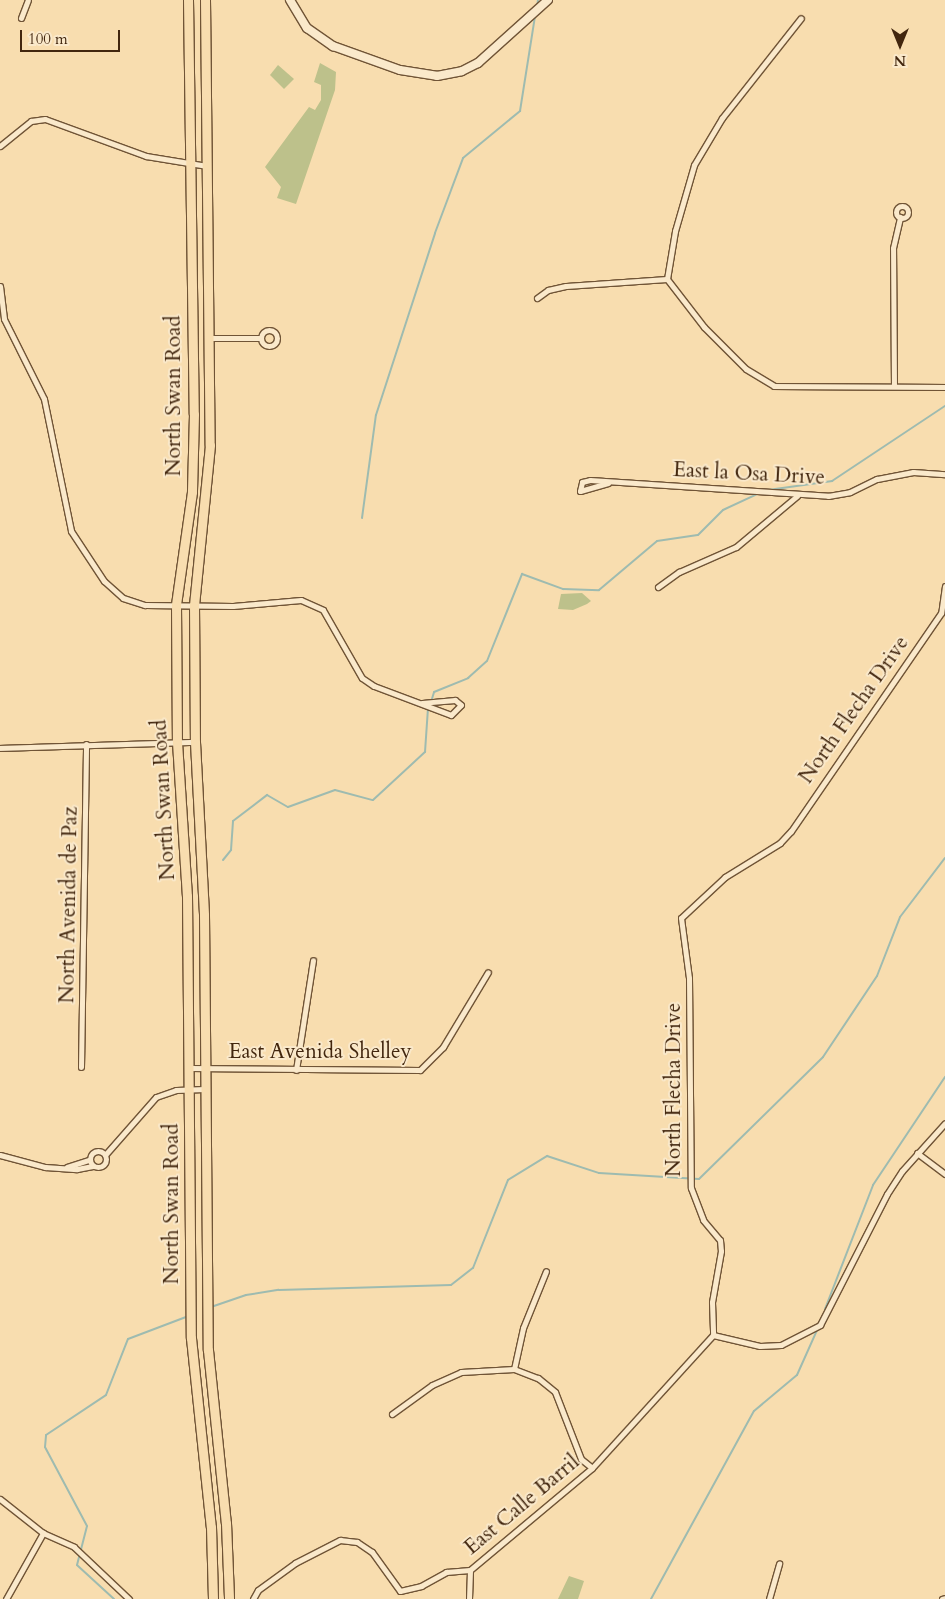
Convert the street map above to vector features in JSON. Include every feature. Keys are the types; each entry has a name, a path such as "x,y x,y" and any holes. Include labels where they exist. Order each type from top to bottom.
{"main road":[{"name":"North Swan Road","path":"188,0 194,414 192,492 176,605 178,742 187,896 191,1338 211,1527 213,1599"},
{"name":"North Swan Road","path":"205,0 209,338 208,485 194,605 195,742 204,915 208,1359 226,1523 229,1599"}],"street":[{"path":"21,18 28,0"},
{"path":"290,0 307,28 333,46 400,70 437,76 462,71 478,63 548,0"},
{"path":"801,18 722,118 694,165 674,231 667,279 704,327 746,369 774,386 945,387"},
{"path":"0,146 30,121 45,118 146,156 189,165 207,166"},
{"path":"894,386 894,248 900,217"},
{"path":"537,298 548,290 566,286 667,279"},
{"path":"0,286 4,319 44,399 71,531 104,581 123,598 145,604 194,605 301,600 323,610 362,678 422,703 451,715 458,712 461,705 455,700 422,703"},
{"path":"209,338 260,338"},
{"name":"East la Osa Drive","path":"608,483 590,491 580,491 582,482 608,483 798,496 850,492 878,479 913,472 945,474"},
{"path":"658,587 679,572 736,547 798,496"},
{"name":"North Flecha Drive","path":"713,1335 713,1294 721,1251 720,1240 703,1220 691,1188 689,978 681,918 725,877 780,843 791,831 941,613 945,586"},
{"path":"0,748 195,742"},
{"name":"North Avenida de Paz","path":"81,1067 86,744"},
{"path":"296,1070 313,960"},
{"name":"East Avenida Shelley","path":"190,1068 420,1070 444,1047 488,972"},
{"path":"0,1156 61,1168 104,1165 105,1155 156,1097 190,1090 205,1090"},
{"path":"713,1335 760,1346 781,1345 820,1325 887,1194 917,1152 945,1123"},
{"path":"61,1168 89,1160 96,1150 105,1155"},
{"path":"917,1152 945,1174"},
{"path":"89,1160 93,1166"},
{"path":"514,1369 522,1328 546,1271"},
{"name":"East Calle Barril","path":"253,1599 258,1590 295,1563 340,1540 357,1542 372,1552 400,1591 421,1586 446,1572 470,1570 592,1468 713,1335"},
{"path":"392,1414 432,1385 461,1372 514,1369 538,1378 556,1392 581,1459 592,1468"},
{"path":"0,1499 43,1534 77,1550 129,1599"},
{"path":"6,1599 43,1534"},
{"path":"769,1599 779,1563"},
{"path":"469,1599 470,1570"}],"green space":[{"path":"320,63 336,72 335,90 296,204 277,198 281,187 265,167 309,107 315,110 321,100 321,85 314,82"},
{"path":"278,65 294,79 284,89 270,75"},
{"path":"582,593 591,601 573,610 558,609 561,594"},
{"path":"569,1576 584,1581 578,1599 558,1599"}],"waterway":[{"path":"537,7 538,0"},
{"path":"362,518 376,415 435,233 463,158 520,111 535,16"},
{"path":"768,490 832,481 945,406"},
{"path":"431,702 434,692 468,678 487,661 522,574 563,589 599,590 657,541 698,535 723,510 759,493"},
{"path":"223,860 231,850 233,821 267,795 288,807 335,790 373,800 425,752 428,708"},
{"path":"211,1307 246,1295 279,1290 451,1285 473,1268 508,1180 547,1156 599,1173 699,1179 823,1057 877,976 900,917 945,858"},
{"path":"825,1309 873,1185 945,1077"},
{"path":"114,1599 77,1565 87,1526 45,1447 46,1435 106,1395 128,1339 186,1317"},
{"path":"651,1599 754,1411 797,1375 818,1328"}]}
